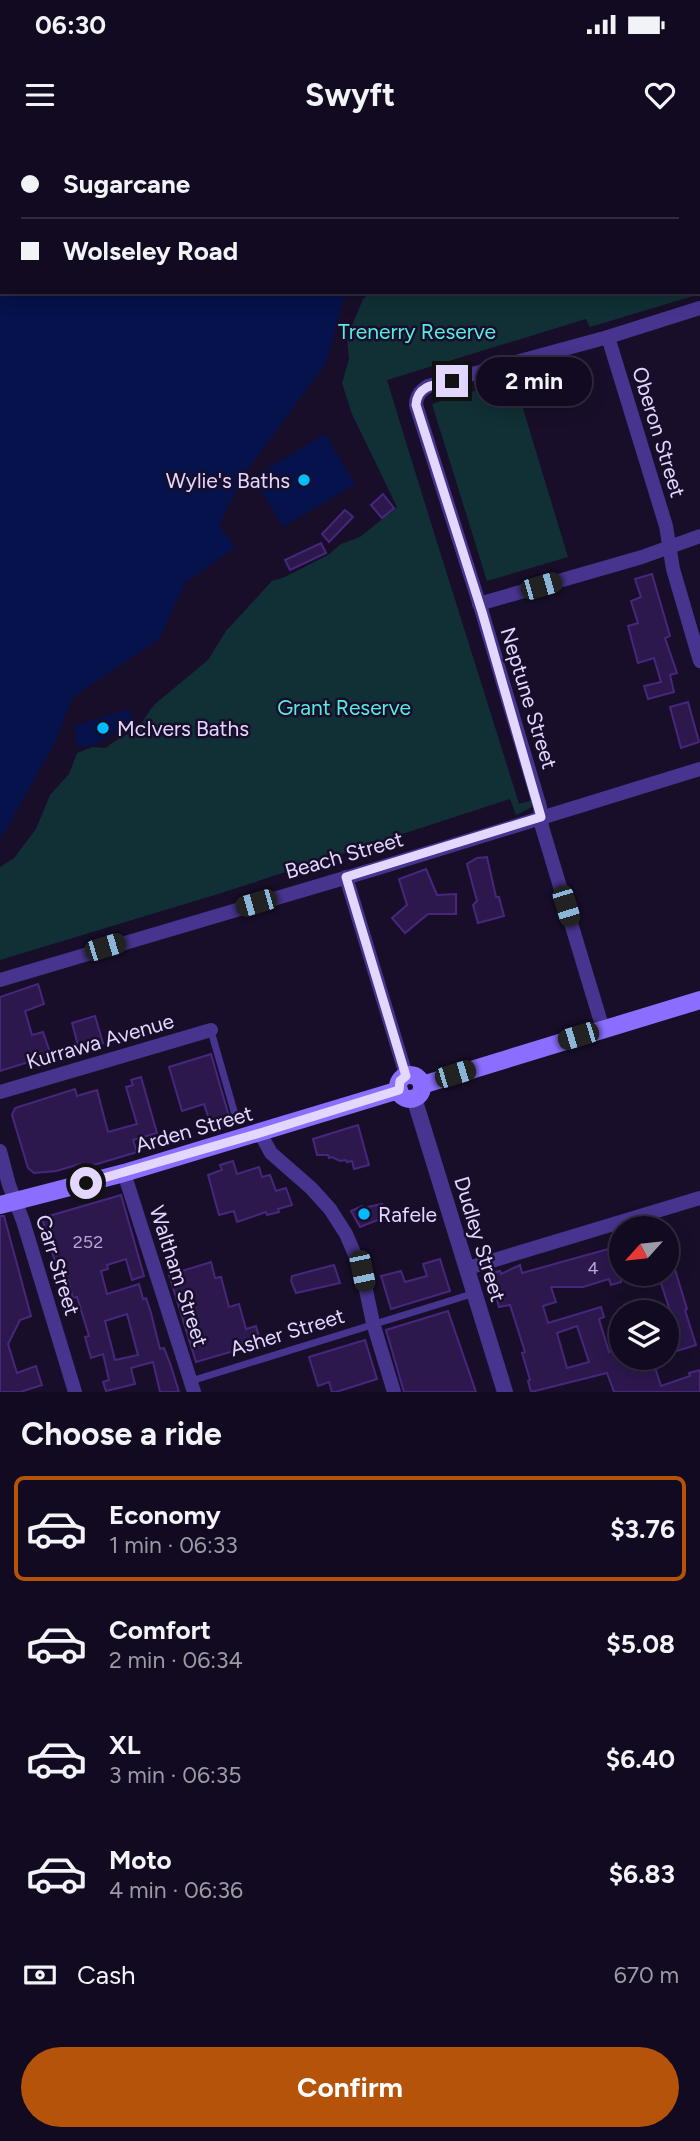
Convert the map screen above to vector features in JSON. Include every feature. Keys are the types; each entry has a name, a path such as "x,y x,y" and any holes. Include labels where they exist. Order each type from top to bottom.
{"main road":[{"name":"Arden Street","path":"8,1203 124,1173 700,1000"}],"street":[{"path":"608,337 700,308"},
{"name":"Neptune Street","path":"603,1029 479,604 416,405 418,395 428,386 608,337"},
{"name":"Oberon Street","path":"608,337 666,526 700,661"},
{"path":"479,604 642,557 700,536"},
{"name":"Beach Street","path":"0,980 700,769"},
{"name":"Dudley Street","path":"346,877 505,1392"},
{"name":"Kurrawa Avenue","path":"0,1092 211,1030"},
{"path":"260,1133 271,1153 311,1188 330,1209 346,1234 362,1271 373,1324 394,1392"},
{"name":"Carr Street","path":"0,1151 9,1185 8,1203 75,1392"},
{"name":"Waltham Street","path":"124,1173 192,1386"},
{"path":"468,1268 700,1198"}],"lane":[{"path":"211,1030 234,1111"},
{"name":"Asher Street","path":"192,1386 373,1324 475,1293"}],"green space":[{"name":"Grant Reserve","path":"369,294 700,294 590,327 586,319 387,380 519,804 533,800 532,807 516,815 510,799 218,894 0,960 0,867 14,858 36,829 50,795 69,774 77,753 93,747 106,748 138,727 155,704 208,660 226,631 272,581 328,555 341,544 360,537 397,507 352,414 342,383 349,359 347,338 363,299"},
{"path":"514,379 568,557 487,581 432,404"}],"shaded area":[{"path":"0,294 344,294 326,363 242,477 219,525 235,547 185,583 159,639 73,697 54,744 0,840"},
{"name":"Wylie's Baths","path":"325,434 355,484 283,527 253,477"},
{"name":"McIvers Baths","path":"129,709 135,726 119,733 117,731 96,744 77,748 75,726"}],"building":[{"path":"383,494 394,508 382,518 371,505"},
{"path":"345,510 353,517 329,542 322,534"},
{"path":"321,543 326,553 290,570 285,560"},
{"path":"652,574 670,636 665,638 677,673 670,675 674,692 648,699 644,686 661,682 654,658 638,663 628,626 638,623 631,601 641,597 635,579"},
{"path":"688,702 699,742 681,748 670,707"},
{"path":"487,857 496,897 499,897 504,916 478,923 473,905 477,901 467,864 477,858"},
{"path":"426,869 437,895 456,894 456,914 428,914 405,933 392,918 407,905 399,879"},
{"path":"38,984 44,1004 25,1011 32,1035 43,1032 51,1055 0,1071 0,997"},
{"path":"95,1016 103,1043 79,1049 72,1023"},
{"path":"211,1054 228,1113 235,1122 212,1129 204,1104 182,1111 169,1067"},
{"path":"141,1077 157,1133 133,1140 137,1152 97,1164 81,1167 80,1164 56,1171 34,1173 28,1168 12,1115 15,1108 75,1089 77,1096 97,1090 108,1132 137,1124 126,1087 133,1085 131,1080"},
{"path":"358,1125 369,1165 354,1169 352,1161 317,1155 313,1139"},
{"path":"233,1161 237,1174 259,1167 262,1177 270,1175 276,1191 286,1188 292,1205 278,1209 279,1212 267,1215 266,1212 237,1222 234,1211 219,1215 208,1175 222,1170 220,1165"},
{"path":"121,1195 144,1276 132,1280 126,1259 107,1265 108,1269 101,1271 107,1294 139,1284 151,1313 160,1349 164,1348 179,1392 160,1392 153,1362 131,1368 135,1384 106,1391 103,1382 109,1380 103,1354 91,1358 85,1337 89,1336 77,1297 73,1298 68,1280 61,1282 42,1218","holes":["127,1314 138,1355 115,1360 105,1321"]},
{"path":"382,1204 388,1216 360,1227 351,1211 362,1206"},
{"path":"0,1216 4,1216 31,1316 20,1320 8,1344 17,1373 36,1366 42,1385 20,1392 0,1392"},
{"path":"609,1249 609,1279 583,1287 551,1287 556,1302 543,1306 548,1323 601,1307 604,1317 599,1319 609,1352 609,1370 656,1370 661,1386 700,1370 700,1392 614,1392 607,1373 531,1392 522,1353 525,1352 510,1305 499,1307 490,1273 500,1271 501,1274 520,1265 522,1273","holes":["577,1326 589,1362 567,1368 557,1333"]},
{"path":"440,1259 450,1291 391,1309 381,1276 401,1271 405,1282 427,1276 423,1264"},
{"path":"211,1262 215,1278 221,1277 229,1307 239,1304 246,1329 256,1326 261,1343 196,1362 169,1275"},
{"path":"334,1265 340,1283 296,1293 291,1281 292,1276"},
{"path":"679,1283 696,1345 679,1350 679,1300 666,1300 662,1286 679,1286"},
{"path":"448,1311 476,1392 404,1392 386,1330"},
{"path":"365,1340 377,1379 336,1392 332,1392 329,1382 318,1386 309,1357"}],"place":[{"name":"Wylie's Baths","path":"304,480"},
{"name":"McIvers Baths","path":"103,728"},
{"name":"Rafele","path":"364,1214"}],"route":[{"path":"86,1183 399,1090 399,1083 406,1076 346,877 541,817 482,612 416,405 422,390 428,386 452,381"}],"park label":[{"name":"Trenerry Reserve","path":"417,331"}]}
